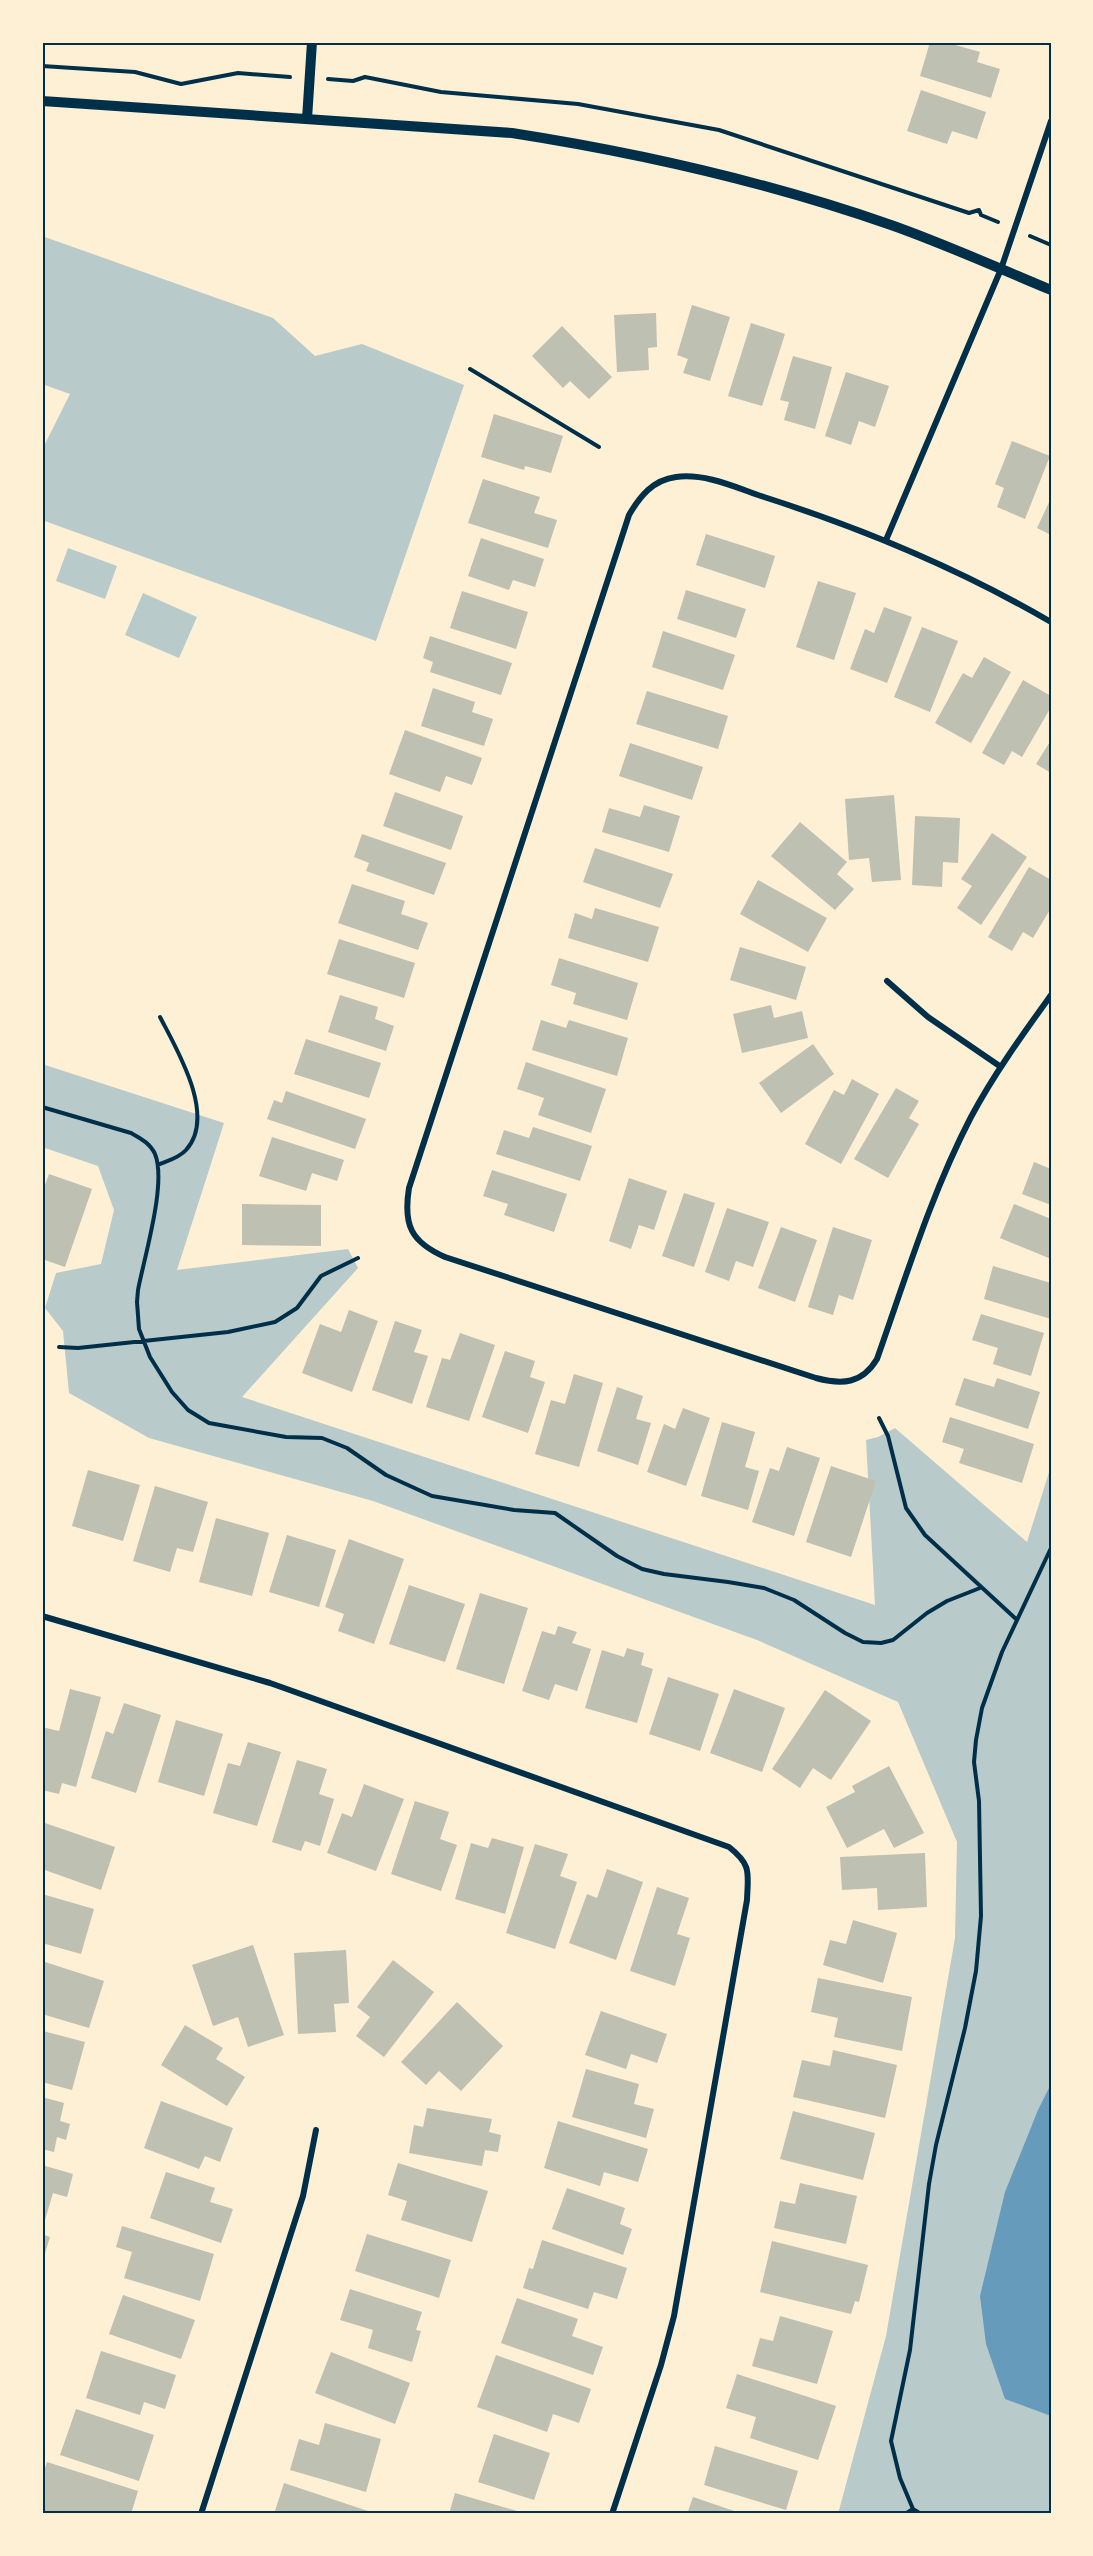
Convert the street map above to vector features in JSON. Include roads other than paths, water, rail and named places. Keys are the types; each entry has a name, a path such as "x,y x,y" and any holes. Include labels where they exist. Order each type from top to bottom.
{"street":[{"path":"307,119 312,42"},
{"path":"42,101 512,133 585,144 780,190 880,221 1051,290"},
{"path":"886,540 1001,269 1051,121"},
{"path":"1051,622 951,569 824,516 696,477 674,477 660,482 644,493 629,515 411,1182 406,1202 408,1221 415,1237 422,1244 445,1257 816,1378 837,1383 858,1379 870,1370 877,1359 920,1232 971,1117 1001,1066 1051,994"},
{"path":"887,981 928,1017 1001,1066"},
{"path":"42,1616 270,1683 729,1847 744,1859 748,1875 747,1900 681,2283 661,2365 612,2514"},
{"path":"201,2514 303,2196 316,2130"}],"water":[{"path":"1051,2084 1051,2416 1005,2399 986,2344 980,2296 1005,2192"}]}
